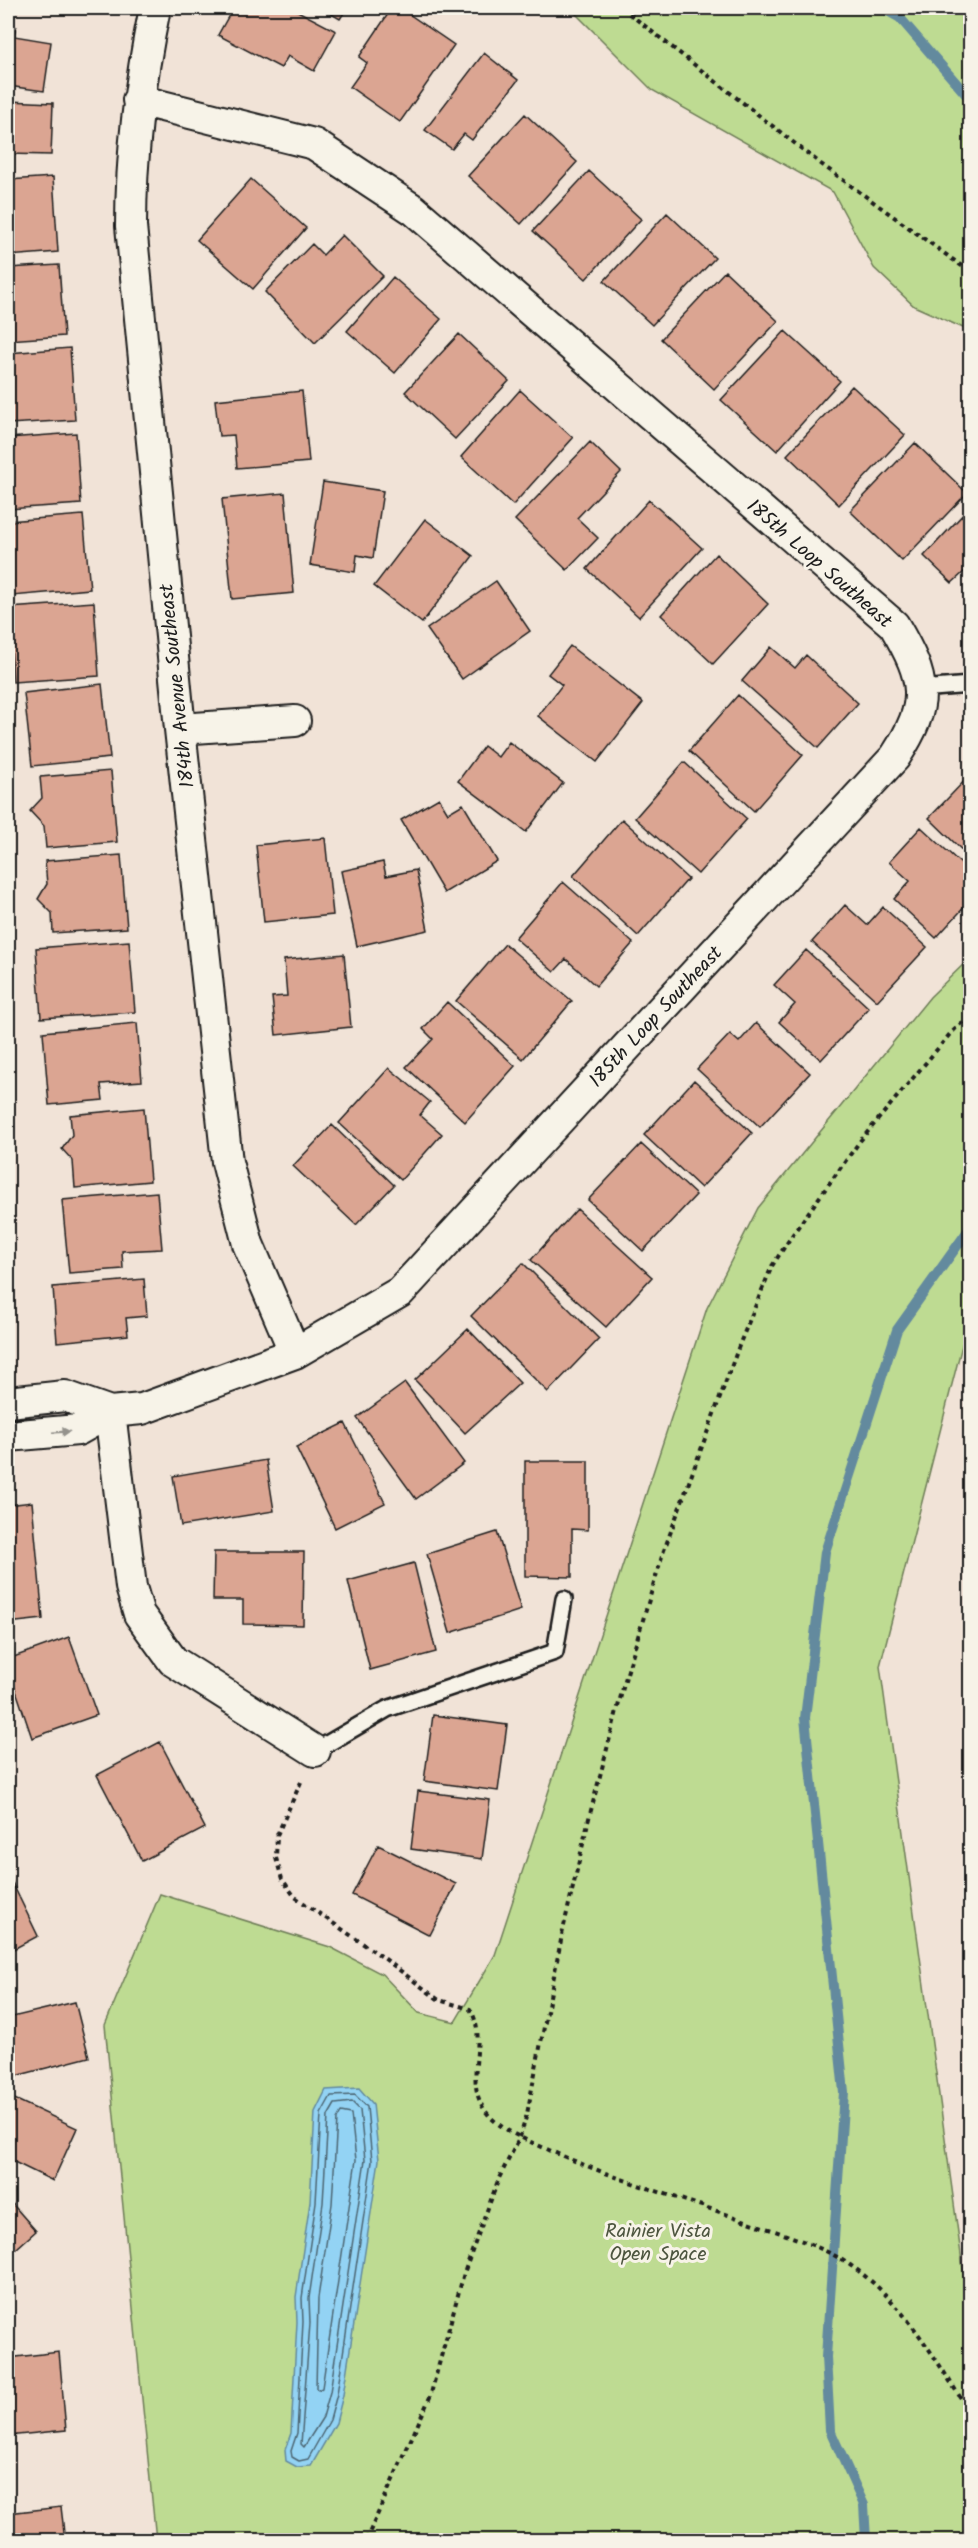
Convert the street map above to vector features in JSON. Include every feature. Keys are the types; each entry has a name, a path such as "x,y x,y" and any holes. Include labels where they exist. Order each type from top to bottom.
{"street":[{"name":"184th Avenue Southeast","path":"155,8 138,100 131,168 131,226 180,729 227,1162 248,1244 295,1353"},
{"name":"185th Loop Southeast","path":"110,1412 142,1409 295,1353 400,1292 895,757 919,713 921,689 916,668 894,625 414,210 314,144 138,100"},
{"path":"180,729 294,721"},
{"path":"8,1402 65,1396 110,1412"},
{"path":"8,1436 78,1430 110,1412"},
{"path":"110,1412 131,1587 139,1614 173,1661 315,1751"}],"lane":[{"path":"921,689 970,685"},
{"path":"315,1751 387,1709 555,1652 564,1599"}],"path":[{"path":"622,8 821,164 970,272"},
{"path":"366,2541 430,2397 464,2273 499,2178 520,2137 527,2114 563,1930 590,1814 626,1680 663,1552 741,1343 772,1266 795,1231 860,1141 950,1034 970,1015"},
{"path":"315,1751 277,1835 276,1858 282,1879 295,1897 381,1956 439,2000 470,2009 478,2026 474,2081 480,2103 489,2116 520,2137 585,2166 811,2244 850,2265 895,2303 970,2412"}],"green space":[{"path":"570,8 970,8 970,331 914,306 874,268 833,192 652,90"},
{"name":"Rainier Vista Open Space","path":"970,958 970,1314 880,1666 970,2320 970,2540 156,2540 105,2025 160,1894 330,1947 382,1974 419,2013 455,2022 495,1955 707,1308 758,1208 930,997"}],"water":[{"path":"359,2088 373,2104 379,2160 343,2395 336,2423 311,2466 297,2467 286,2461 285,2450 291,2433 297,2322 296,2297 310,2202 315,2112 326,2090"}],"building":[{"path":"233,8 292,8 336,31 314,71 288,56 281,68 218,35"},
{"path":"321,8 347,8 340,19"},
{"path":"392,8 400,8 454,45 400,122 350,87 367,63 359,57"},
{"path":"8,25 16,27 14,36 51,42 44,91 8,86"},
{"path":"484,53 518,80 472,140 464,134 452,149 425,130"},
{"path":"8,101 53,103 51,155 8,154"},
{"path":"525,114 577,162 521,224 468,176"},
{"path":"589,171 641,219 586,279 533,231"},
{"path":"53,177 58,252 8,256 8,180"},
{"path":"251,179 306,228 253,289 197,240"},
{"path":"667,213 715,258 652,325 604,281"},
{"path":"342,235 383,276 315,343 265,292 312,244 323,255"},
{"path":"59,265 64,336 8,340 8,268"},
{"path":"725,271 778,321 714,389 661,339"},
{"path":"393,277 441,319 395,373 347,331"},
{"path":"785,331 840,381 777,451 721,400"},
{"path":"459,334 509,381 455,439 405,392"},
{"path":"70,348 75,420 8,424 8,353"},
{"path":"852,386 905,435 839,505 787,455"},
{"path":"520,390 573,438 513,505 461,457"},
{"path":"302,391 309,462 237,468 234,435 219,436 215,400"},
{"path":"76,433 81,504 8,509 8,438"},
{"path":"590,442 621,472 577,518 598,538 567,570 515,520"},
{"path":"915,443 967,493 902,561 850,511"},
{"path":"323,482 383,491 373,558 357,555 355,572 310,565"},
{"path":"285,493 294,593 232,599 222,499"},
{"path":"649,500 702,548 639,617 587,569"},
{"path":"970,507 970,576 965,571 952,583 924,556"},
{"path":"83,515 90,589 12,596 8,521"},
{"path":"425,519 473,556 422,623 374,586"},
{"path":"716,554 768,604 713,664 661,615"},
{"path":"496,581 530,631 462,679 427,629"},
{"path":"94,602 99,676 13,682 9,608"},
{"path":"570,646 643,703 597,762 538,716 562,685 548,674"},
{"path":"771,647 795,668 806,655 858,703 818,748 742,681"},
{"path":"102,684 110,758 32,766 24,693"},
{"path":"738,695 803,755 754,811 689,751"},
{"path":"509,742 563,783 526,832 458,781 484,746 498,757"},
{"path":"684,762 747,819 698,874 635,818"},
{"path":"111,771 117,842 46,848 44,826 30,811 42,798 40,777"},
{"path":"970,775 970,858 929,818"},
{"path":"439,798 448,813 463,804 497,861 444,893 401,820"},
{"path":"622,819 688,879 638,936 573,876"},
{"path":"921,827 970,872 970,901 936,938 894,899 910,881 889,862"},
{"path":"325,838 333,915 264,922 256,845"},
{"path":"121,855 127,928 53,933 52,913 38,899 47,884 45,861"},
{"path":"383,862 386,876 416,870 428,930 357,946 341,871"},
{"path":"563,882 633,943 596,986 566,959 554,972 515,938"},
{"path":"845,905 867,925 883,907 927,947 877,1001 812,942"},
{"path":"129,941 135,1012 41,1018 36,948"},
{"path":"505,944 572,1001 523,1059 456,1001"},
{"path":"806,950 869,1008 821,1060 779,1022 795,1004 774,985"},
{"path":"344,954 351,1027 276,1035 272,997 287,996 284,960"},
{"path":"447,1002 515,1066 465,1122 406,1067 433,1039 423,1029"},
{"path":"137,1023 142,1081 101,1084 103,1100 49,1105 43,1032"},
{"path":"756,1023 810,1073 760,1127 697,1069 730,1034 739,1042"},
{"path":"389,1068 430,1102 420,1115 442,1134 401,1180 339,1123"},
{"path":"694,1080 752,1133 701,1188 644,1135"},
{"path":"144,1108 150,1181 75,1188 73,1161 62,1149 72,1135 70,1115"},
{"path":"332,1125 394,1185 356,1225 293,1166"},
{"path":"641,1144 696,1195 643,1251 588,1200"},
{"path":"157,1192 162,1249 122,1251 123,1269 69,1273 62,1200"},
{"path":"577,1209 652,1277 606,1327 531,1260"},
{"path":"523,1263 599,1339 548,1392 471,1316"},
{"path":"144,1279 147,1316 126,1318 128,1335 57,1342 53,1287"},
{"path":"468,1329 520,1383 465,1433 415,1380"},
{"path":"405,1383 464,1463 416,1499 357,1418"},
{"path":"345,1423 385,1503 335,1528 296,1447"},
{"path":"266,1460 274,1511 181,1526 173,1476"},
{"path":"525,1461 588,1461 588,1530 572,1529 572,1577 525,1576"},
{"path":"32,1502 43,1619 8,1623 8,1505"},
{"path":"497,1532 521,1610 450,1633 427,1554"},
{"path":"214,1552 304,1552 303,1625 243,1624 243,1600 213,1600"},
{"path":"414,1563 436,1652 370,1670 348,1581"},
{"path":"69,1637 97,1715 32,1738 8,1667 8,1659"},
{"path":"433,1715 507,1725 498,1791 424,1781"},
{"path":"160,1742 205,1828 142,1861 97,1775"},
{"path":"418,1791 490,1800 482,1859 411,1849"},
{"path":"378,1845 456,1884 430,1935 352,1895"},
{"path":"8,1874 38,1936 8,1952"},
{"path":"75,2002 89,2057 8,2078 8,2018"},
{"path":"8,2096 77,2128 53,2181 8,2159"},
{"path":"8,2199 36,2231 8,2256"},
{"path":"59,2352 66,2430 8,2436 8,2358"},
{"path":"61,2507 65,2540 8,2540 8,2513"}],"waterway":[{"path":"882,8 900,18 970,99"},
{"path":"866,2540 864,2505 830,2430 826,2357 844,2092 805,1718 825,1552 897,1330 970,1228"}]}
